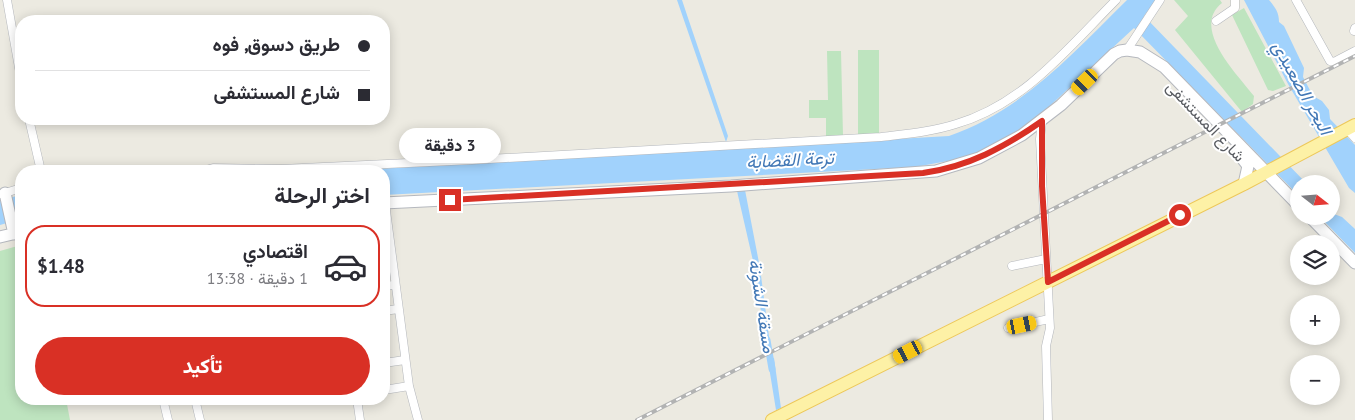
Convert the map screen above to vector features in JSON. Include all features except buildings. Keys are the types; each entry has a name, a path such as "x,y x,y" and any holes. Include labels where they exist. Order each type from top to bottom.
{"main road":[{"name":"شارع المستشفى","path":"1127,50 1140,52 1152,61 1159,72 1290,197"},
{"path":"390,203 731,186 923,173 948,168 979,158 1001,148 1042,121 1114,54 1127,50"},
{"path":"772,420 786,417 1048,282 1244,184 1313,145 1350,131"},
{"name":"شارع المستشفى","path":"1240,150 1248,166 1244,184"},
{"path":"4,195 15,228"},
{"path":"1318,225 1355,263"},
{"path":"0,238 15,231"}],"street":[{"path":"7,0 15,45"},
{"path":"366,165 851,138 921,132 974,118 1023,91 1038,79 1116,0"},
{"path":"1127,50 1160,0"},
{"path":"1216,21 1235,8 1235,0"},
{"path":"1300,2 1330,61 1334,62 1355,51"},
{"path":"1042,121 1040,139 1049,319 1046,357 1048,420"},
{"path":"30,125 40,165"},
{"path":"390,252 409,386 418,420"},
{"path":"1012,266 1046,259"},
{"path":"390,285 394,285"},
{"path":"390,310 398,309"},
{"path":"1008,328 1049,319"},
{"path":"390,362 405,360"},
{"path":"390,389 409,386"},
{"path":"164,405 168,420"},
{"path":"196,405 200,420"},
{"path":"358,405 360,420"}],"green space":[{"path":"1174,0 1220,0 1222,3 1214,13 1211,25 1214,38 1228,64 1254,96 1253,104 1242,112 1175,30 1188,16"},
{"path":"1244,8 1286,86 1273,91 1268,90 1232,15"},
{"path":"858,50 879,50 879,134 858,135"},
{"path":"827,51 841,51 843,136 826,136 826,118 809,118 809,100 828,100"},
{"path":"15,247 15,405 67,405 70,420 0,420 0,251"}],"water":[{"path":"677,0 682,0 728,136 726,142"},
{"name":"ترعة القضابة","path":"1127,0 1156,0 1144,16 1298,175 1290,175 1290,187 1134,28 1040,115 1011,136 985,150 959,159 915,167 390,195 390,168 949,136 1000,112 1045,78"},
{"name":"البحر الصعيدي","path":"1244,0 1269,0 1273,5 1279,22 1284,26 1304,68 1303,77 1313,96 1322,101 1329,110 1330,119 1355,145 1355,193 1349,188 1288,84"},
{"path":"745,190 760,268 771,349 766,351 756,274 737,191"},
{"path":"15,196 15,221 0,225 0,200"},
{"path":"1340,216 1355,229 1355,253 1340,238 1340,235 1337,235 1328,225 1340,225"},
{"path":"774,358 781,408 776,410 768,361"}],"waterway":[{"name":"مسقة الشونة","path":"767,340 772,369"}],"railway":[{"path":"637,420 1355,56"}],"route":[{"path":"450,200 731,186 764,182 923,173 961,165 979,158 1001,148 1042,121 1040,139 1048,282 1180,215"}]}
